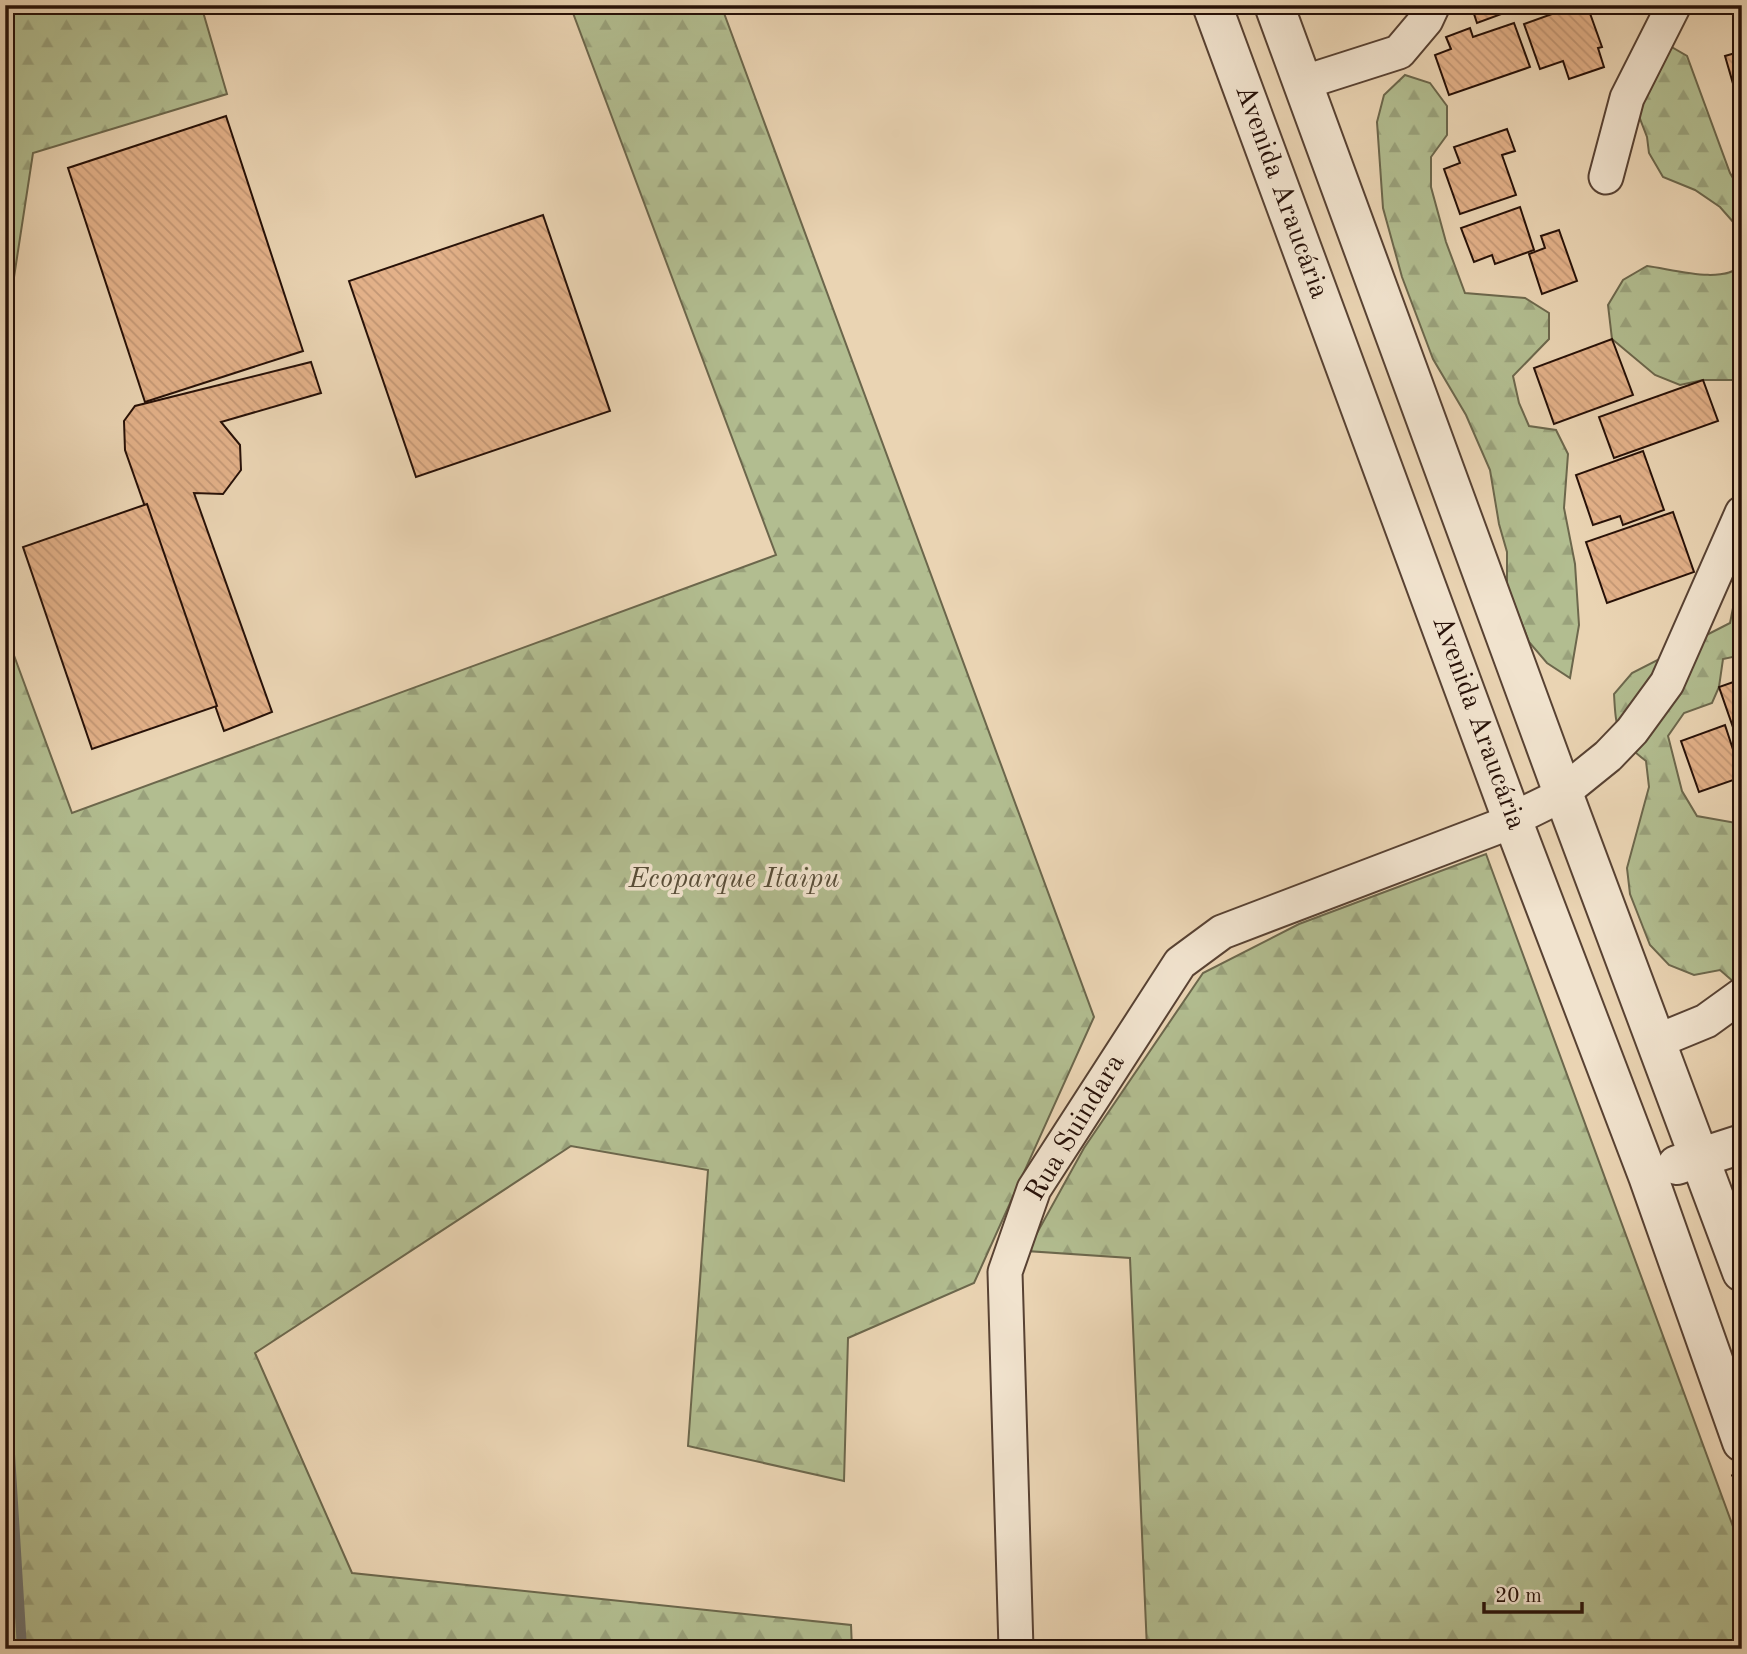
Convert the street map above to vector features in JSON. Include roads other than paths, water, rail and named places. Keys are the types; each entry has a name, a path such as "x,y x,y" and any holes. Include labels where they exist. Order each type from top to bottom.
{"street":[{"name":"Avenida Araucária","path":"1212,5 1504,823 1648,1176 1742,1442"},
{"name":"Avenida Araucária","path":"1274,5 1742,1272"},
{"path":"1302,83 1399,52 1426,20 1433,5"},
{"path":"1606,177 1626,98 1674,5"},
{"name":"Rua Suindara","path":"1016,1649 1005,1272 1034,1189 1180,963 1222,932 1504,823 1563,793 1608,756 1632,731 1667,683 1742,513"},
{"path":"1655,1042 1706,1021 1742,995"},
{"path":"1648,1176 1742,1144"}],"waterway":[{"path":"5,1373 22,1649"}],"park label":[{"name":"Ecoparque Itaipu","path":"734,880"}]}
